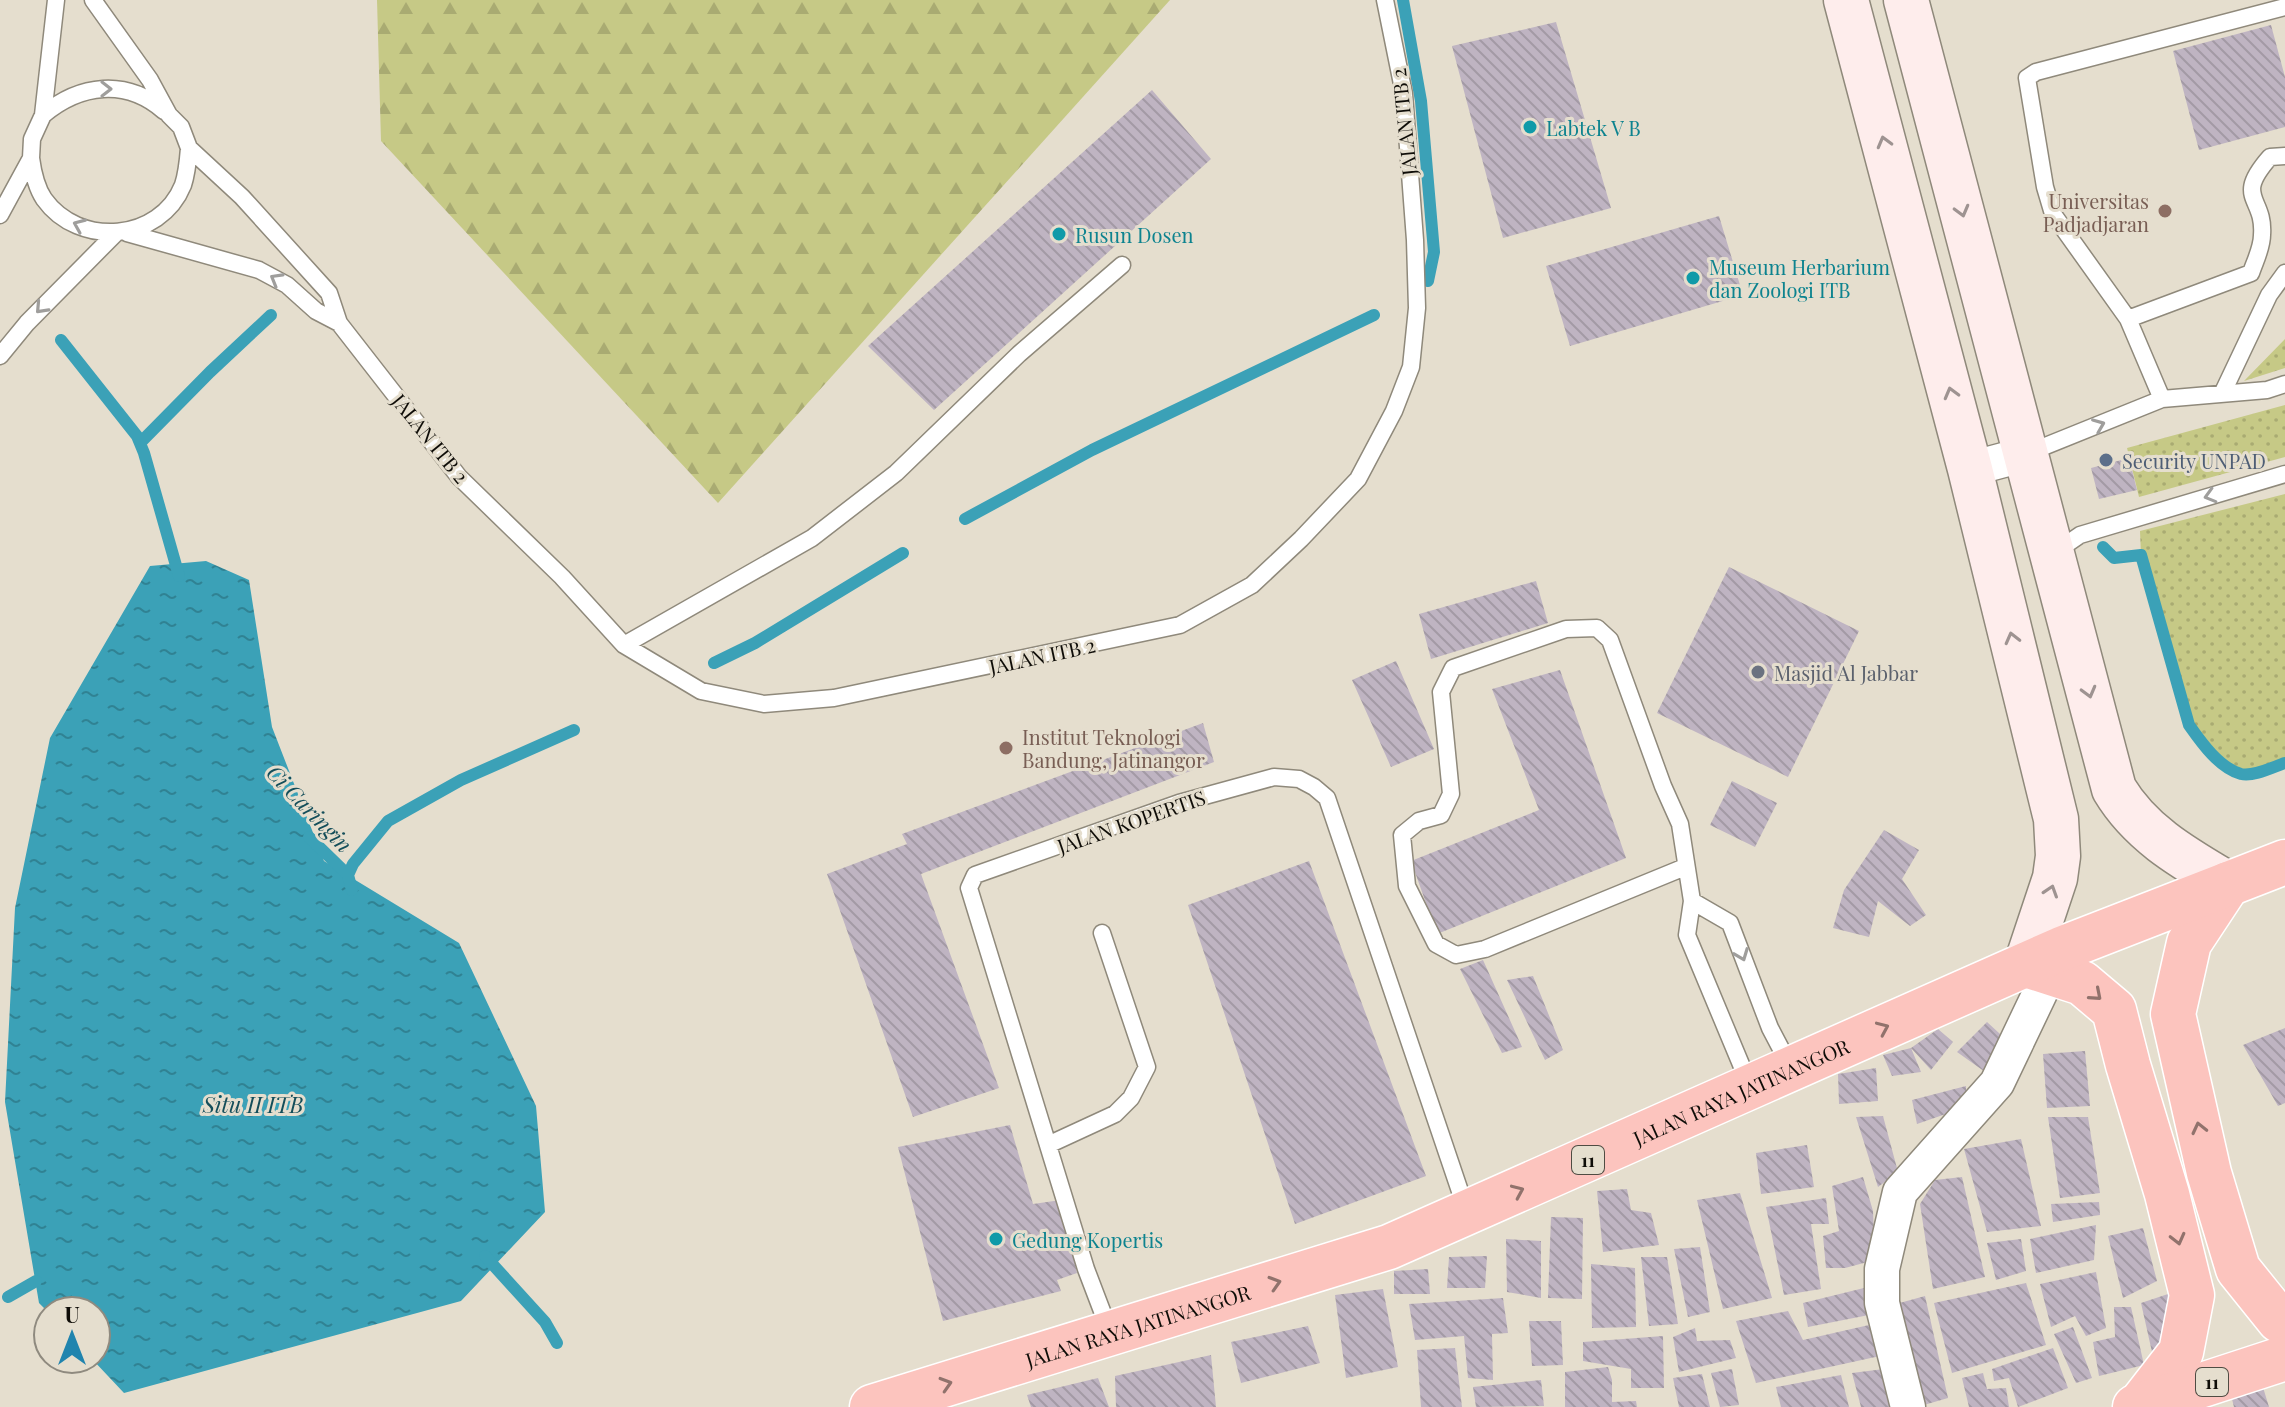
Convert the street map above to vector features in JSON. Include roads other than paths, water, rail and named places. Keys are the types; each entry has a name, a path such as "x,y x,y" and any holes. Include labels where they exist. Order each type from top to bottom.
{"highway":[{"name":"JALAN RAYA JATINANGOR","path":"872,1407 1389,1247 1791,1068 2285,862"},
{"path":"2228,884 2189,943 2173,1014 2209,1173 2238,1269 2279,1320 2285,1322"},
{"path":"2046,963 2082,983 2114,1010 2167,1194 2192,1295 2181,1352 2137,1406"},
{"name":"11","path":"2137,1406 2285,1358"}],"main road":[{"path":"1846,0 1970,469 2056,819 2058,856 2046,963"},
{"path":"1906,0 2114,789 2126,808 2168,848 2228,884"}],"street":[{"path":"1970,469 2026,454"},
{"path":"1908,1407 1882,1303 1882,1269 1900,1192 1997,1083 2046,963"}],"lane":[{"path":"56,0 43,115 32,139 31,158 34,179 43,198 57,214 95,232 120,232 142,227 159,216 182,186 189,148"},
{"name":"JALAN ITB 2","path":"93,0 150,80 169,115 181,127 189,148 242,197 329,293 339,323 459,477 562,577 624,645 701,691 764,704 834,698 1180,625 1252,585 1358,479 1394,411 1411,367 1417,308 1404,94 1385,0"},
{"path":"2162,399 2128,319 2053,214 2045,187 2027,78 2036,72 2285,7"},
{"path":"43,115 58,102 96,88 116,88 136,93 154,102 169,115"},
{"path":"2128,319 2251,273 2261,246 2262,230 2251,189 2255,174 2270,157 2285,156"},
{"path":"0,215 31,158"},
{"path":"0,356 27,323 120,232"},
{"name":"JALAN ITB 2","path":"120,232 259,270 287,285 316,311 339,323"},
{"path":"624,645 812,538 896,473 1019,354 1122,265"},
{"path":"2223,392 2269,295 2285,273"},
{"path":"2026,454 2162,399 2267,390 2285,384"},
{"path":"2055,563 2058,552 2080,535 2285,474"},
{"path":"1685,867 1485,949 1456,955 1436,944 1407,886 1402,835 1419,821 1441,815 1451,794 1441,692 1453,668 1566,629 1597,628 1610,640 1680,824 1692,901 1687,935 1751,1087"},
{"name":"JALAN KOPERTIS","path":"1110,1333 1086,1269 969,888 975,875 1179,803 1274,777 1299,779 1327,798 1467,1213"},
{"path":"1692,901 1730,923 1770,1028 1791,1068"},
{"path":"1050,1144 1115,1114 1131,1098 1147,1067 1102,933"}],"water":[{"name":"Situ II ITB","path":"206,561 249,580 272,727 324,861 459,943 536,1106 545,1212 461,1301 124,1393 107,1375 112,1375 112,1295 38,1295 5,1102 15,908 50,738 150,566"}],"waterway":[{"path":"1403,0 1421,101 1434,252 1428,281"},
{"path":"140,443 271,315"},
{"path":"965,519 1092,450 1374,315"},
{"name":"Ci Caringin","path":"61,340 137,436 179,576"},
{"path":"2103,547 2114,558 2141,555 2189,725 2205,746 2225,766 2241,774 2257,773 2285,763"},
{"path":"714,663 755,643 903,553"},
{"path":"348,875 353,864 388,821 461,780 574,730"},
{"name":"Ci Caringin","path":"309,837 348,875 352,890"},
{"name":"Ci Caringin","path":"485,1256 545,1322 557,1343"},
{"path":"8,1297 36,1281"}],"place":[{"name":"Labtek V B","path":"1530,127"},
{"name":"Universitas Padjadjaran","path":"2165,211"},
{"name":"Rusun Dosen","path":"1059,234"},
{"name":"Museum Herbarium dan Zoologi ITB","path":"1693,278"},
{"name":"Security UNPAD","path":"2106,460"},
{"name":"Masjid Al Jabbar","path":"1758,672"},
{"name":"Institut Teknologi Bandung, Jatinangor","path":"1006,748"},
{"name":"Gedung Kopertis","path":"996,1239"}]}
